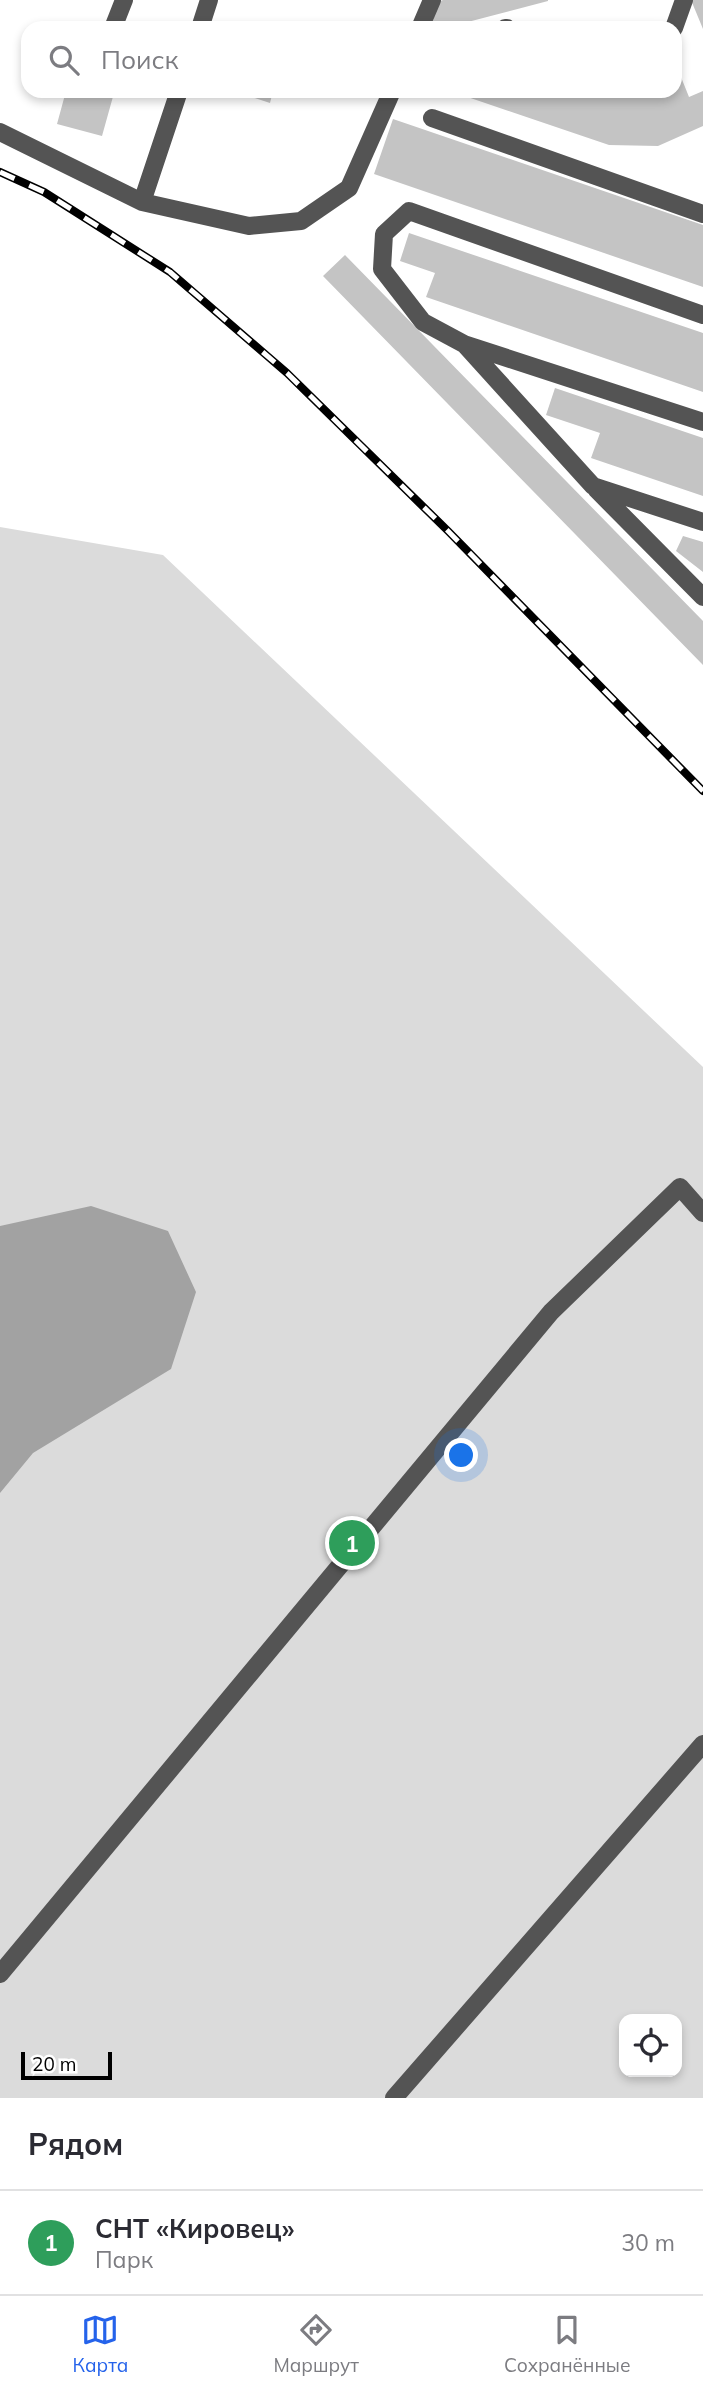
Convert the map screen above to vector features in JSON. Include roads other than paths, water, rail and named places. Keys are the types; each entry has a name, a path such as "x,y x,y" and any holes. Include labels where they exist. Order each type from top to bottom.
{"lane":[{"path":"116,21 124,0"},
{"path":"202,21 209,0"},
{"path":"423,21 432,0"},
{"path":"676,21 684,0"},
{"path":"142,202 177,98"},
{"path":"0,132 142,202 249,226 301,221 349,188 389,98"},
{"path":"432,118 703,214"},
{"path":"703,315 409,211 384,234 382,269 423,322 464,344 703,422"},
{"path":"464,344 593,486 703,597"},
{"path":"593,486 703,522"},
{"path":"0,1974 551,1312 680,1187 703,1213"},
{"path":"394,2098 703,1744"}],"railway":[{"path":"0,172 44,192 170,272 287,373 448,531 703,791"}],"place":[{"name":"СНТ «Кировец»","path":"352,1543"}]}
